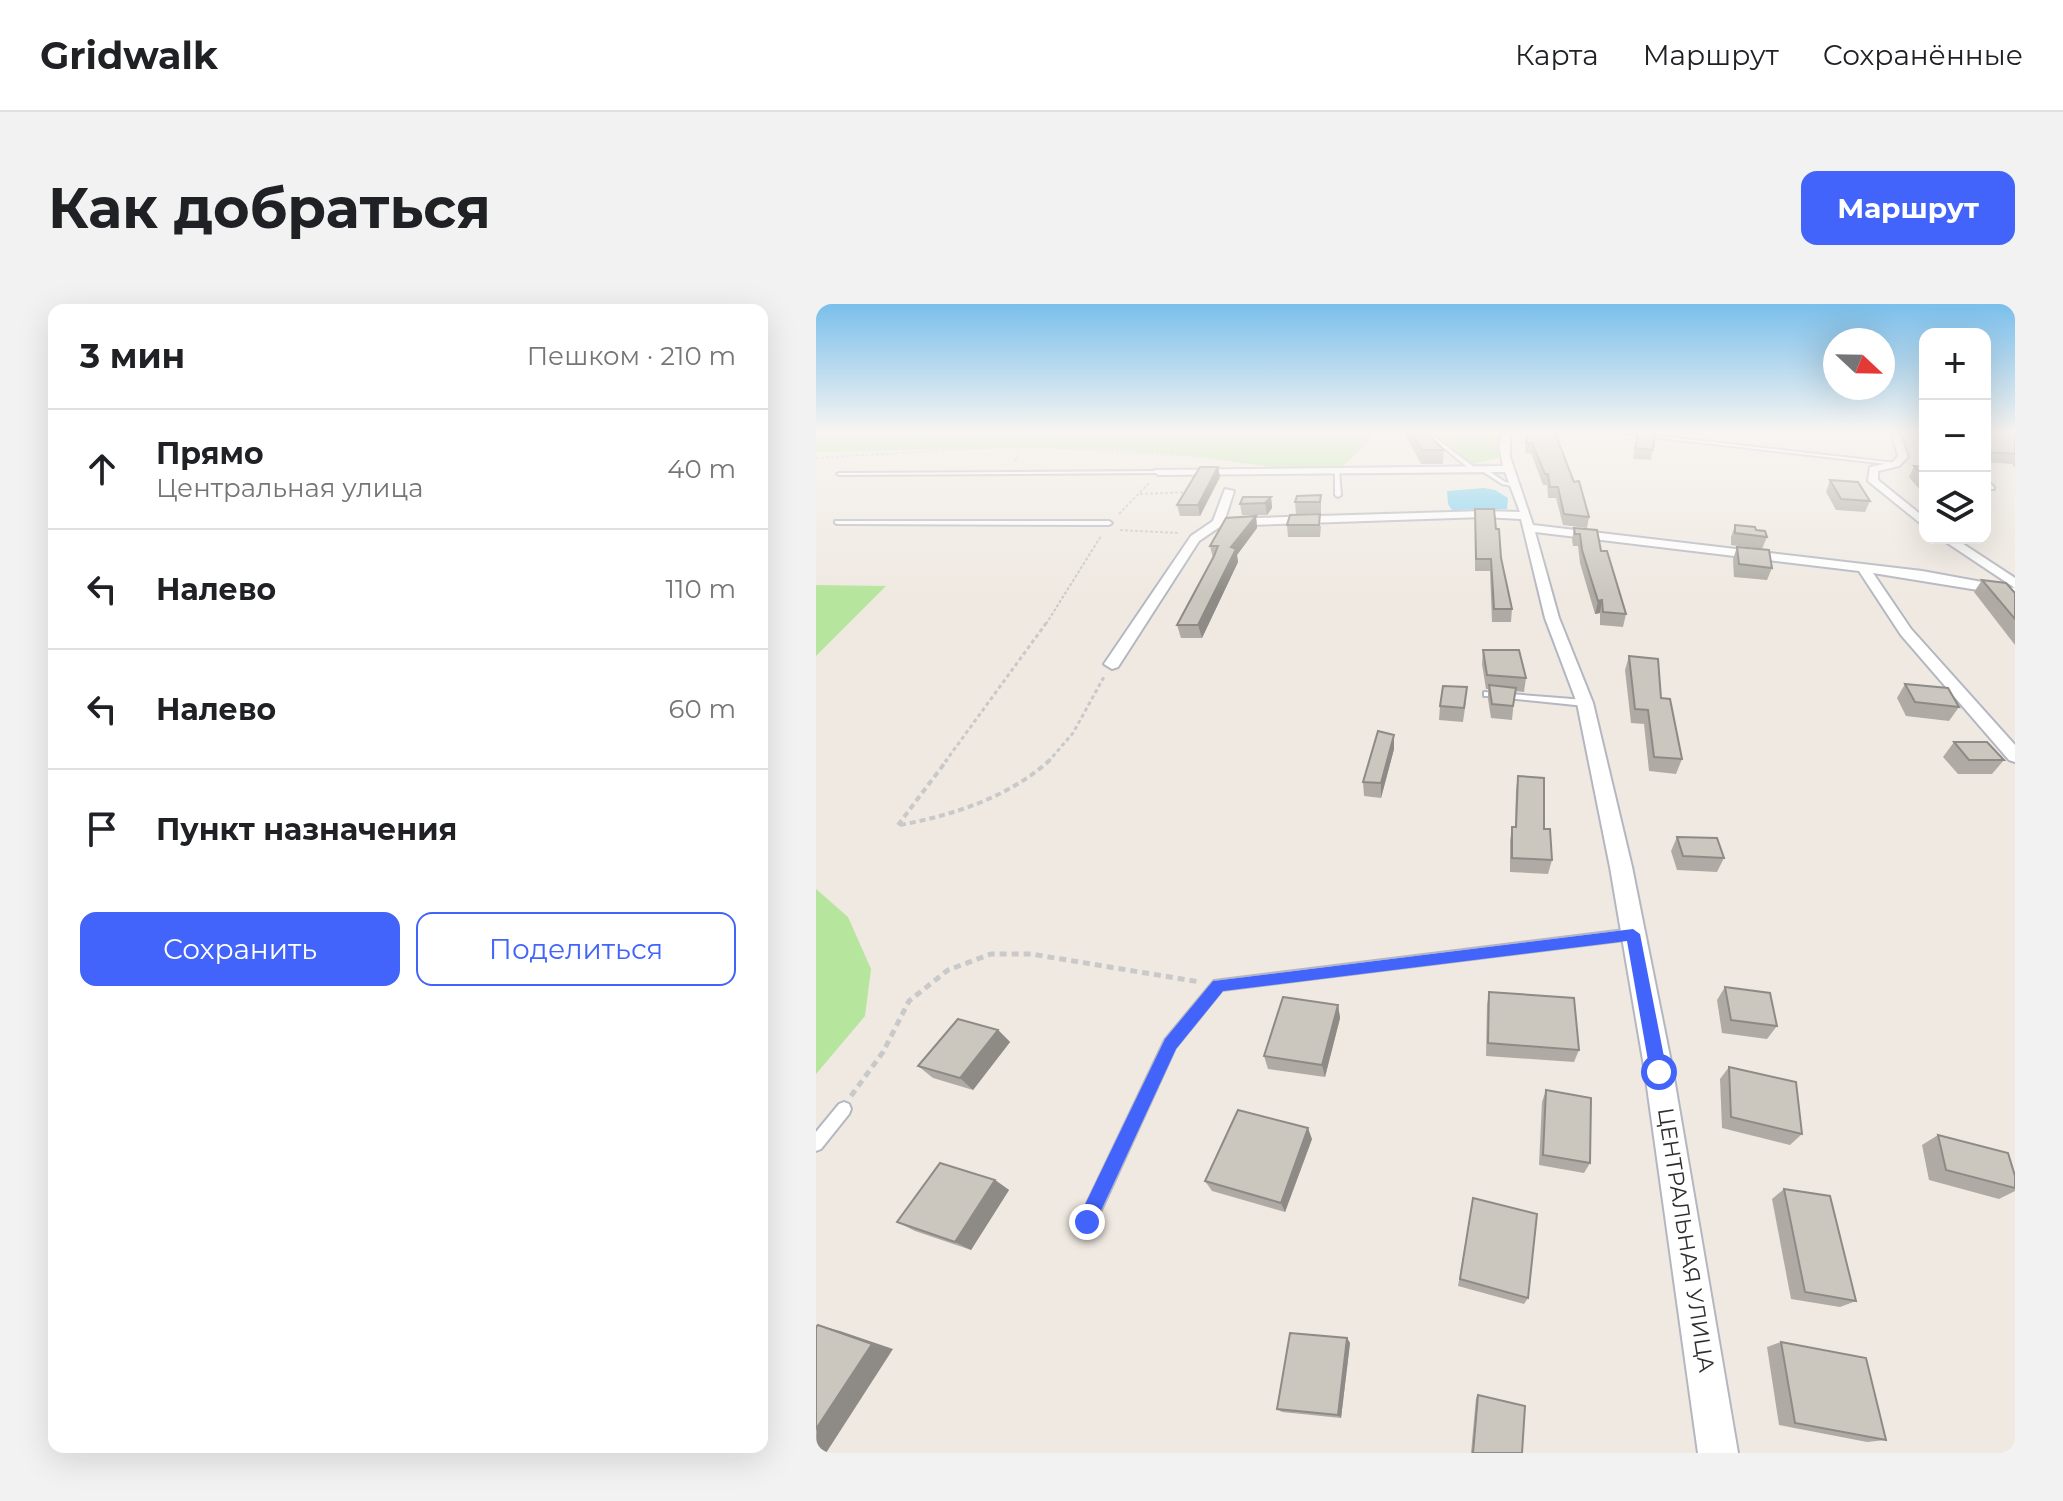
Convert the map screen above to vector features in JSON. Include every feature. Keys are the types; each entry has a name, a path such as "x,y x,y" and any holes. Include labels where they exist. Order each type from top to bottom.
{"street":[{"name":"ЦЕНТРАЛЬНАЯ УЛИЦА","path":"1517,487 1552,618 1585,703 1633,934 1659,1072 1718,1453"},
{"path":"1880,487 1919,519"},
{"path":"1214,526 1229,491"},
{"path":"1112,664 1195,539 1214,526 1484,514 1865,570 1985,584 2015,592"},
{"path":"1955,544 2015,584"},
{"path":"1865,570 1906,632 2015,756"}],"lane":[{"path":"1338,487 1338,495"},
{"path":"837,522 1109,523"},
{"path":"1487,694 1585,703"},
{"path":"1087,1222 1170,1044 1218,985 1633,934"},
{"path":"816,1144 844,1109"}],"path":[{"path":"1112,664 1078,724 1049,762 993,798 946,817 898,825 1040,634 1109,523 1146,487"},
{"path":"1140,494 1229,491"},
{"path":"1109,523 1113,528 1126,531 1173,534 1214,526"},
{"path":"844,1109 883,1052 909,1001 948,970 991,954 1031,954 1218,985"}],"green space":[{"path":"816,585 886,586 816,656"},
{"path":"816,889 848,917 871,969 865,1016 816,1074"}],"water":[{"path":"1484,488 1508,498 1507,509 1452,510 1448,504 1447,491"}],"building":[{"path":"1188,487 1208,487 1198,505 1177,505"},
{"path":"1550,487 1581,487 1589,517 1564,514 1558,487"},
{"path":"1834,487 1861,487 1870,501 1841,499"},
{"path":"1321,495 1320,502 1295,502 1297,496"},
{"path":"1243,497 1271,497 1265,503 1240,504"},
{"path":"1475,509 1494,509 1512,609 1494,609 1491,559 1476,559"},
{"path":"1320,514 1319,525 1287,525 1290,515"},
{"path":"1256,516 1231,547 1236,549 1198,625 1177,625 1214,556 1218,546 1210,546 1226,518"},
{"path":"1735,525 1755,527 1756,530 1765,531 1767,537 1735,533"},
{"path":"1574,528 1597,530 1601,551 1607,551 1626,614 1603,612 1602,600 1598,601 1582,550 1580,534 1575,534"},
{"path":"1737,547 1769,550 1772,568 1739,564"},
{"path":"1982,580 2006,583 2015,593 2015,619"},
{"path":"1483,650 1519,650 1526,678 1487,675"},
{"path":"1629,656 1658,659 1661,698 1670,699 1682,759 1654,757 1648,710 1635,709"},
{"path":"1905,684 1948,688 1959,707 1915,702"},
{"path":"1489,685 1516,688 1513,706 1492,704"},
{"path":"1443,686 1467,687 1464,708 1440,706"},
{"path":"1378,731 1394,735 1381,783 1363,782"},
{"path":"1954,742 1987,742 2004,760 1969,760"},
{"path":"1518,776 1544,778 1544,829 1550,829 1552,860 1512,858"},
{"path":"1677,837 1717,838 1724,858 1683,856"},
{"path":"1725,987 1770,993 1777,1026 1731,1020"},
{"path":"1489,992 1574,998 1579,1050 1488,1043"},
{"path":"1283,997 1338,1005 1322,1065 1264,1056"},
{"path":"958,1019 998,1030 960,1078 918,1066"},
{"path":"1729,1067 1796,1082 1802,1134 1731,1117"},
{"path":"1546,1090 1591,1098 1590,1163 1543,1155"},
{"path":"1238,1110 1308,1128 1281,1203 1205,1181"},
{"path":"1938,1135 2008,1153 2015,1188 1946,1170"},
{"path":"940,1163 995,1180 955,1242 897,1222"},
{"path":"1784,1189 1830,1196 1856,1301 1805,1292"},
{"path":"1473,1198 1537,1214 1528,1298 1460,1279"},
{"path":"818,1325 872,1344 816,1429 816,1327"},
{"path":"1290,1333 1347,1338 1338,1415 1277,1409"},
{"path":"1781,1342 1866,1358 1886,1440 1795,1423"},
{"path":"1478,1395 1525,1406 1522,1453 1473,1453"}],"route":[{"path":"1087,1222 1170,1044 1218,985 1633,934 1659,1072"}]}
